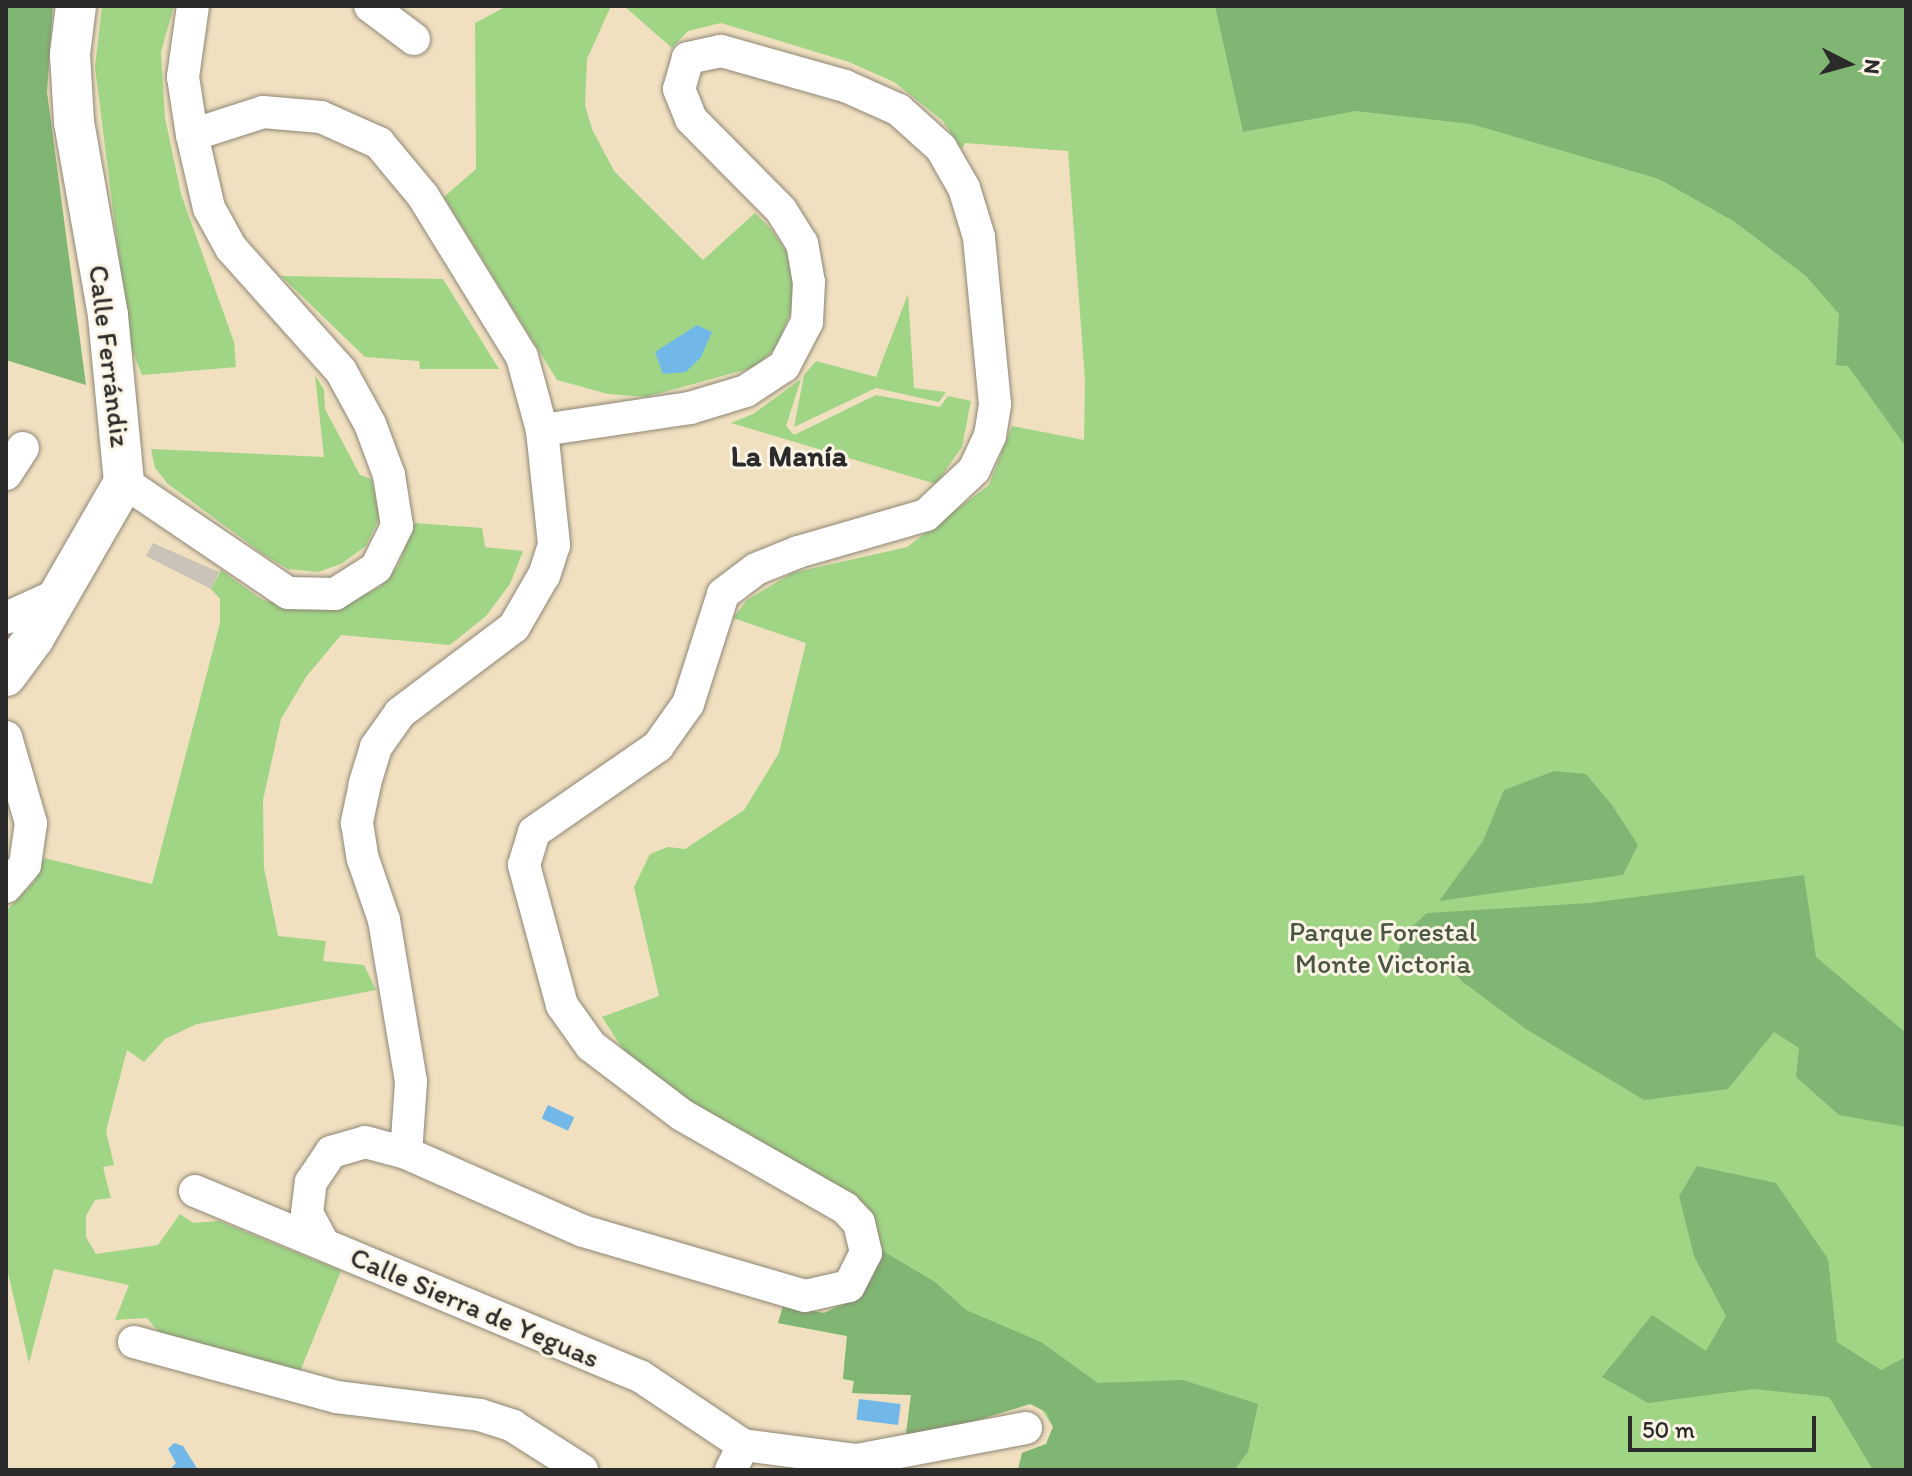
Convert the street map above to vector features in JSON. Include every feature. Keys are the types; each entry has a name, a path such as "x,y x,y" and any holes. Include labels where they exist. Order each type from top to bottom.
{"main road":[{"name":"Calle Ferrándiz","path":"7,682 124,482 108,315 74,122 70,54 76,6"}],"street":[{"path":"124,482 288,593 335,594 376,568 397,526 389,475 370,424 341,371 231,248 209,208 192,135 183,77 193,6"},
{"path":"370,6 414,39"},
{"path":"323,1243 307,1213 311,1182 331,1152 365,1142 406,1153 583,1231 805,1296 849,1286 866,1253 859,1223 852,1215 709,1133 645,1089 591,1046 562,1005 524,865 534,832 658,746 688,704 723,594 756,569 798,552 926,515 974,470 990,436 995,404 979,237 964,188 941,148 899,110 845,86 721,51 688,58 679,89 691,119 781,210 802,243 809,282 807,322 784,366 746,391 690,408 542,430"},
{"path":"192,135 263,112 321,117 379,143 423,196 522,357 542,430 554,545 544,575 514,627 400,713 376,747 357,823 363,859 384,920 411,1082 406,1153"},
{"path":"6,474 23,448"},
{"path":"6,618 55,596"},
{"path":"6,887 25,865 31,840 14,789 7,742"},
{"name":"Calle Sierra de Yeguas","path":"195,1191 640,1376 737,1457"},
{"path":"134,1342 336,1397 480,1415 513,1426 582,1470"},
{"path":"737,1457 857,1460 1026,1428"}],"shaded area":[{"path":"153,543 219,572 211,589 146,556"}],"green space":[{"path":"6,6 53,6 47,92 86,385 6,360"},
{"path":"102,6 174,6 161,52 165,118 181,194 234,342 236,367 142,375 130,345 95,67"},
{"path":"507,6 611,6 587,59 585,105 592,129 614,171 703,260 755,213 770,228 790,257 794,304 776,348 755,367 646,397 608,394 557,380 444,197 476,169 475,23"},
{"name":"Parque Forestal Monte Victoria","path":"624,6 1906,6 1906,1470 1018,1470 1022,1453 1046,1444 1053,1427 1040,1407 1030,1404 905,1442 911,1395 852,1393 854,1381 843,1379 847,1336 778,1323 783,1306 824,1313 856,1295 856,1198 691,1106 622,1048 602,1017 659,996 634,887 650,854 668,847 685,849 744,810 779,753 806,643 733,618 747,600 792,573 907,547 989,485 1012,426 1084,440 1085,381 1068,151 965,143 962,149 942,120 894,82 849,62 721,23 688,31 672,48"},
{"path":"1215,6 1906,6 1906,447 1848,366 1836,365 1839,314 1806,276 1735,222 1659,179 1471,124 1356,111 1243,132"},
{"path":"281,276 443,279 499,369 420,369 419,361 365,357"},
{"path":"908,294 914,388 946,392 939,402 876,388 794,427 804,375 816,361 876,377"},
{"path":"315,375 324,390 325,409 360,475 371,479 380,517 366,546 341,564 318,572 288,569 263,554 168,484 155,468 151,449 324,457"},
{"path":"801,379 786,426 794,435 876,395 940,407 948,396 971,401 962,447 936,484 731,423 753,414"},
{"path":"415,523 482,528 485,547 523,551 510,584 486,616 450,645 341,635 306,677 281,719 263,800 264,868 278,936 326,941 323,961 364,965 376,990 197,1024 165,1039 144,1062 127,1050 106,1131 114,1165 103,1167 111,1198 95,1200 86,1216 86,1237 96,1254 158,1245 180,1214 193,1223 219,1221 341,1271 299,1374 162,1336 147,1318 115,1320 129,1285 54,1269 29,1363 8,1273 6,911 34,882 44,858 152,884 220,623 220,599 211,589 221,570 261,599 297,610 335,608 380,587 398,566"},
{"path":"1554,771 1586,774 1612,805 1638,845 1623,875 1439,901 1483,841 1504,790"},
{"path":"1804,875 1816,957 1906,1033 1906,1127 1839,1115 1796,1077 1799,1048 1774,1032 1728,1089 1644,1100 1526,1029 1463,982 1445,962 1410,964 1397,955 1403,935 1427,913 1590,903"},
{"path":"1697,1166 1776,1183 1828,1259 1837,1342 1881,1370 1906,1357 1906,1470 1873,1470 1829,1397 1754,1389 1648,1403 1602,1377 1652,1315 1706,1351 1726,1316 1694,1256 1679,1196"},
{"path":"876,1247 935,1282 966,1310 1041,1342 1098,1383 1183,1380 1258,1404 1248,1452 1234,1470 1018,1470 1022,1453 1046,1444 1053,1427 1046,1412 1030,1404 905,1442 911,1395 852,1393 854,1381 843,1379 847,1336 778,1323 783,1306 824,1313 856,1296"}],"water":[{"path":"697,325 712,332 701,357 686,372 663,374 655,352"},
{"path":"548,1105 574,1117 568,1131 542,1119"},
{"path":"859,1399 901,1404 898,1425 856,1420"},
{"path":"174,1443 183,1446 198,1470 170,1470 176,1463 168,1449"}],"district":[{"name":"La Manía","path":"789,456"}]}
